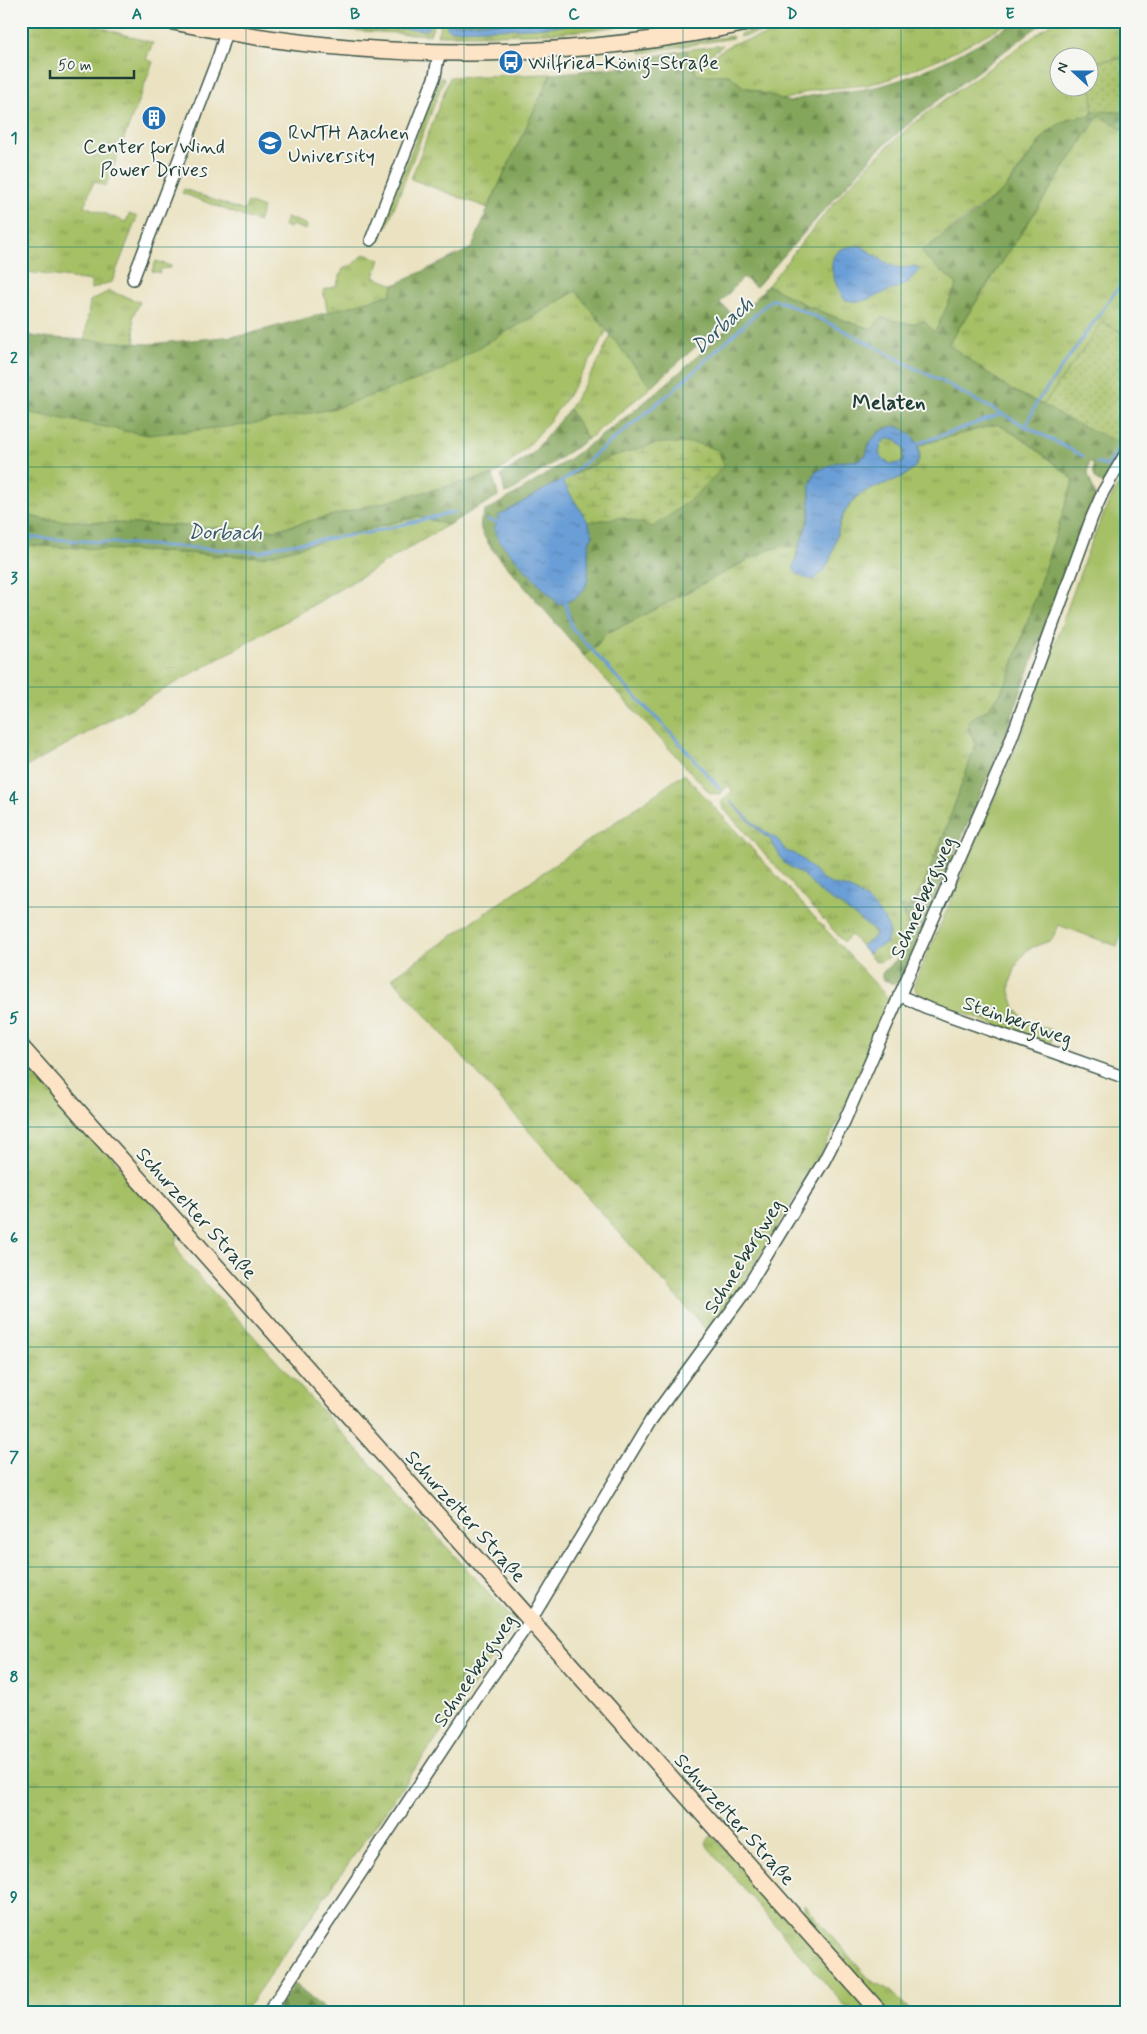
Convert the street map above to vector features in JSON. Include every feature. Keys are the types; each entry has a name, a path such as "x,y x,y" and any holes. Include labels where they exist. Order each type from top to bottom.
{"street":[{"path":"171,21 226,32 305,44 439,52 513,52 603,45 671,37 754,21"},
{"path":"133,279 220,55 226,32"},
{"path":"371,240 435,76 439,52"},
{"name":"Schneebergweg","path":"268,2013 480,1693 531,1620 651,1420 742,1296 824,1161 844,1122 1006,753 1092,517 1103,492 1126,453"},
{"name":"Steinbergweg","path":"899,995 925,1007 1126,1078"},
{"name":"Schurzelter Straße","path":"21,1047 880,2013"}],"green space":[{"path":"25,21 79,21 153,43 146,59 153,62 106,186 94,181 84,206 126,222 129,214 137,217 112,282 91,289 91,281 21,271 21,31"},
{"path":"268,21 435,21 430,35 346,30"},
{"path":"442,21 648,21 569,32 437,35"},
{"path":"801,21 811,21 740,37 740,34"},
{"path":"827,21 1012,21 946,56 884,81 866,85 813,90 783,100 742,86 729,75 697,75 694,67 734,43"},
{"path":"1018,21 1045,21 920,114 876,152 756,287 743,277 720,303 732,314 651,387 576,291 434,374 332,409 245,425 148,435 21,411 21,333 37,337 150,344 245,335 390,295 394,285 472,248 488,208 551,74 630,66 644,58 686,50 697,75 729,75 742,86 790,102 823,94 880,86 916,74 951,58"},
{"path":"1054,21 1110,21 1126,41 1126,58 1100,61 1100,48 1050,48 1050,98 1094,98 1090,116 1046,133 1003,191 942,235 928,260 958,284 935,333 924,321 911,324 881,318 872,329 818,310 768,285 830,208 863,171 898,137 936,106"},
{"path":"732,36 733,38 641,53 641,49"},
{"path":"723,45 692,64 686,50"},
{"path":"1126,58 1126,112 1093,111 1092,98 1100,98 1100,61"},
{"path":"551,74 488,208 411,179 450,77"},
{"path":"440,77 444,79 387,226 383,225"},
{"path":"1093,111 1126,112 1126,132 1099,115 948,344 1010,389 1124,445 1103,483 1097,481 1094,475 1093,463 1089,461 1088,474 1096,497 1084,522 1001,746 900,981 894,984 882,979 882,974 902,954 908,941 906,920 900,906 908,908 923,886 947,826 976,744 967,727 969,720 987,710 1000,694 1009,677 1074,479 1027,442 998,424 919,445 908,431 878,433 869,444 866,455 859,460 837,462 810,485 810,516 798,548 783,546 765,551 605,634 598,644 584,656 492,549 483,535 481,527 482,518 484,512 560,465 635,410 705,349 768,285 845,321 872,329 881,318 911,324 924,321 935,332 957,284 928,260 922,251 1001,192 1048,132 1073,118 1090,116","holes":["592,465 653,527 622,517 588,522 593,535 588,549 588,580 580,594 559,605 497,526 499,519 552,485"]},
{"path":"1099,115 1126,132 1126,335 1103,322 1043,405 1010,389 948,345"},
{"path":"184,189 244,211 248,202 263,208 258,222 182,193"},
{"path":"287,217 307,225 306,230 292,225 290,228 284,226"},
{"path":"364,254 380,259 374,277 394,285 390,295 328,313 323,290 336,286 343,269 352,265"},
{"path":"156,261 171,266 170,268 160,269 160,273 152,271"},
{"path":"577,290 607,330 585,369 558,410 527,447 493,475 274,530 47,520 21,514 21,411 511,330"},
{"path":"109,291 140,302 133,316 135,343 85,340 90,301"},
{"path":"1103,322 1126,335 1126,424 1116,441 1073,422 1043,405"},
{"path":"611,335 651,387 588,439 569,409 596,366"},
{"path":"569,409 588,439 509,493 505,493 501,475 532,454"},
{"path":"998,424 1027,442 1074,480 1009,677 1000,694 987,710 978,714 967,727 976,744 947,826 923,886 908,908 900,907 909,933 907,944 904,950 898,947 886,959 879,962 872,959 851,935 844,942 723,808 721,802 732,791 729,785 720,794 710,793 584,656 598,644 604,634 765,551 783,546 798,548 794,567 826,568 844,515 853,500 865,491 911,472 920,457 919,445"},
{"path":"1126,424 1126,442 1124,445 1116,441"},
{"path":"886,439 896,439 904,449 903,462 895,464 883,460 879,453 881,445"},
{"path":"659,443 695,443 718,450 724,466 691,499 653,527 622,517 588,522 562,481 607,458"},
{"path":"1126,470 1126,925 1117,946 1058,925 1052,940 1028,949 1018,961 1010,983 1010,992 1016,1010 1032,1024 1052,1030 1051,1044 926,1000 916,992 915,981 1028,719 1089,548 1109,502"},
{"path":"493,475 498,496 448,525 418,516 262,557 21,545 21,514 47,520 274,530"},
{"path":"418,516 448,525 298,614 21,770 21,545 261,557"},
{"path":"684,774 888,998 889,1002 838,1121 819,1157 742,1284 709,1333 392,978"},
{"path":"21,1056 179,1232 175,1243 182,1258 517,1624 243,2013 21,2013"},
{"path":"712,1835 871,2013 851,2013 706,1845 705,1843"},
{"path":"804,1904 870,1980 891,1991 913,2013 888,2013 804,1918"},
{"path":"294,1984 329,2013 275,2013"}],"water":[{"path":"363,21 430,25 426,30 365,27 362,26"},
{"path":"624,21 533,28 449,30 446,27 448,24"},
{"path":"861,246 892,265 901,268 916,266 919,270 906,284 859,302 845,300 839,291 832,272 834,256 839,250"},
{"path":"896,426 913,438 919,449 918,461 913,469 904,476 859,495 843,516 831,558 825,569 814,580 801,576 793,567 810,516 810,485 815,472 837,462 859,460 866,455 876,435 890,427","holes":["886,439 896,439 904,449 903,462 895,464 886,462 879,453 881,445"]},
{"path":"562,481 588,522 593,535 588,549 588,580 585,587 578,596 559,605 500,542 494,528 498,522 498,516"},
{"path":"731,801 757,826 778,840 786,851 799,857 823,879 831,884 848,888 868,901 879,912 890,932 886,944 875,948 869,954 861,946 872,939 876,932 822,894 805,876 784,863 770,839 762,834"}],"waterway":[{"path":"1026,426 1037,402 1121,284"},
{"name":"Dorbach","path":"560,483 670,393 771,300 777,300 794,307 844,331 1083,456"},
{"path":"917,444 1002,414"},
{"name":"Dorbach","path":"1097,463 1107,466 1126,437"},
{"name":"Dorbach","path":"21,537 262,552 277,546 368,533 454,512"},
{"name":"Dorbach","path":"488,520 501,523"},
{"path":"565,602 572,628 671,733 720,789"}],"place":[{"name":"Wilfried-König-Straße","path":"511,62"},
{"name":"Center for Wind Power Drives","path":"154,118"},
{"name":"RWTH Aachen University","path":"270,143"}],"district":[{"name":"Melaten","path":"889,402"}]}
